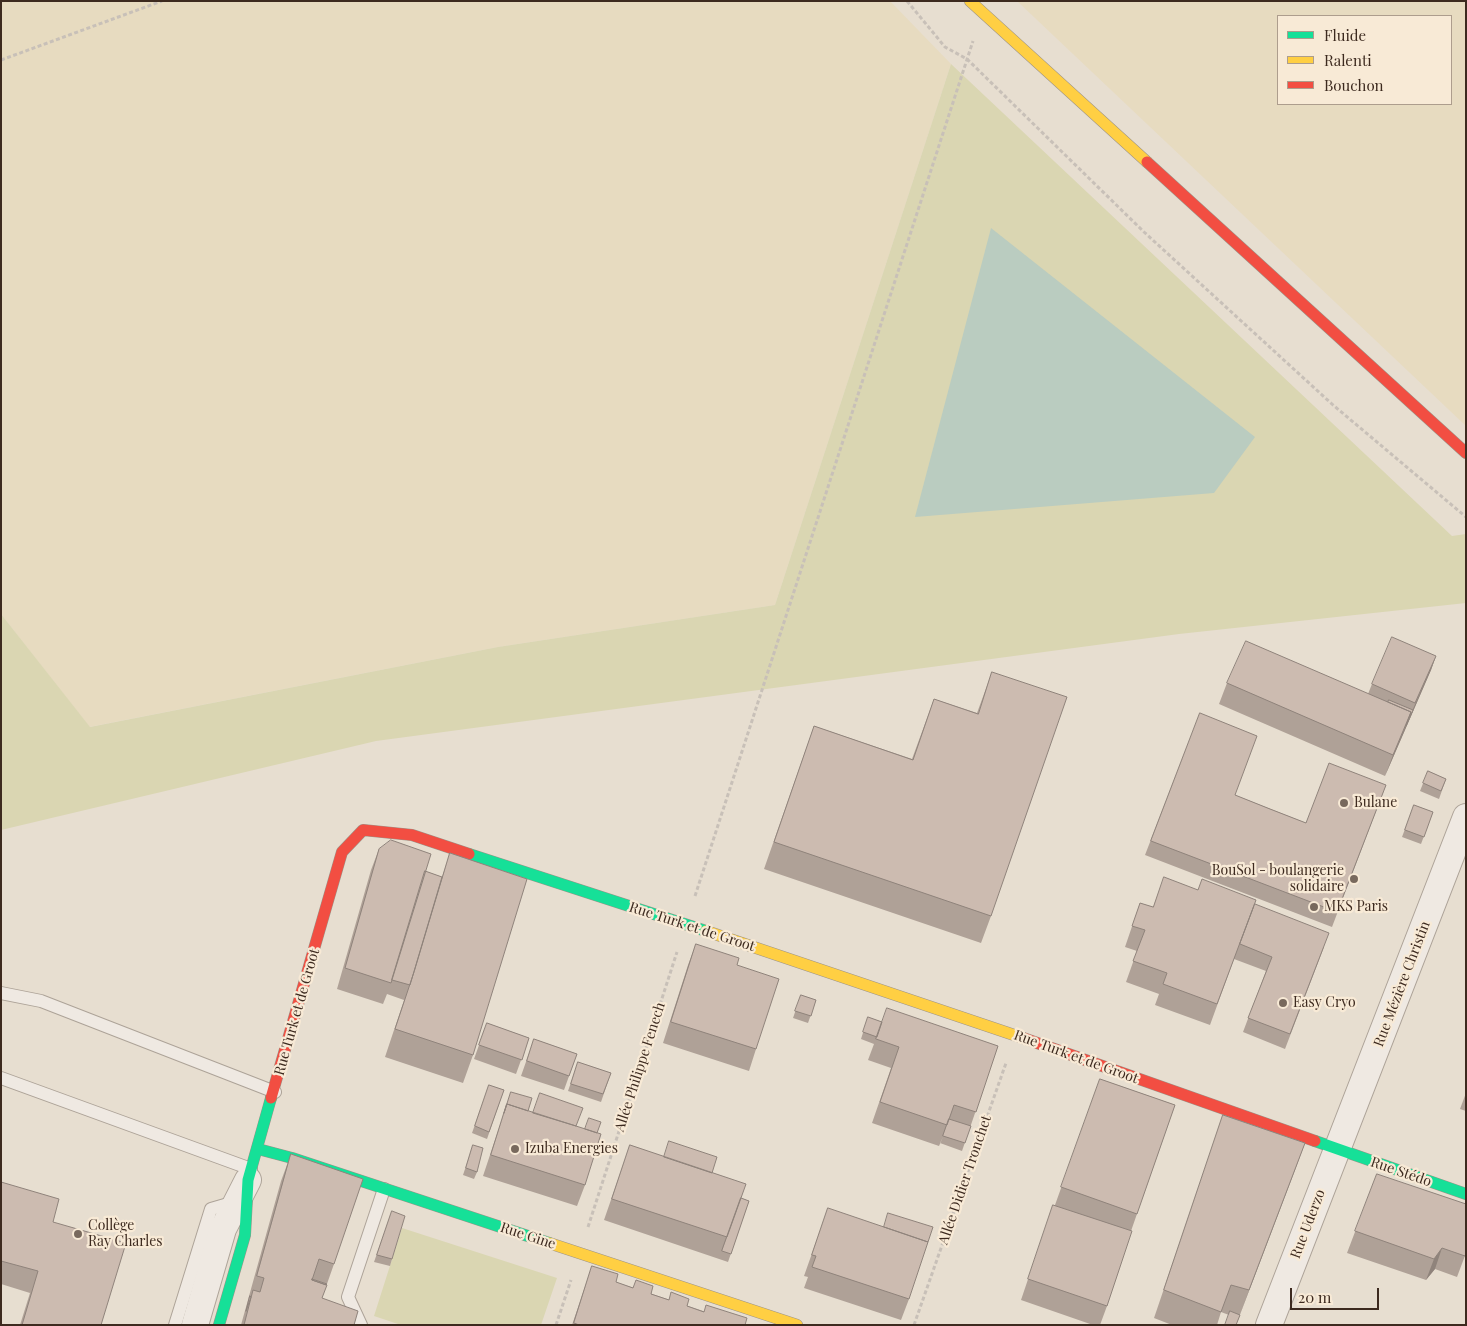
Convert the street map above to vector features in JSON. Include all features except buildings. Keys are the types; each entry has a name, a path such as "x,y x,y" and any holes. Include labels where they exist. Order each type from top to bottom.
{"street":[{"path":"970,1 1466,452"},
{"name":"Rue Mézière Christin","path":"1337,1150 1466,817"},
{"name":"Rue Turk et de Groot","path":"219,1325 246,1235 246,1183 275,1092 342,852 363,830 412,835 686,924 1016,1036 1337,1150"},
{"name":"Rue Gine","path":"258,1149 292,1158 797,1325"},
{"name":"Rue Stédo","path":"1337,1150 1466,1194"},
{"name":"Rue Uderzo","path":"1269,1325 1337,1150"},
{"path":"195,1325 223,1229 246,1183"}],"lane":[{"path":"1,993 41,1001 275,1092"},
{"path":"1,1078 246,1183"},
{"path":"175,1325 211,1209 246,1183"},
{"path":"361,1325 348,1297 384,1189"}],"path":[{"path":"1,60 162,1"},
{"path":"907,1 945,47 967,59 1144,232 1333,405 1466,517"},
{"name":"Allée Philippe Fenech","path":"556,1325 982,12"},
{"name":"Allée Didier Tronchet","path":"914,1325 1016,1036"}],"shaded area":[{"path":"1,1 890,1 951,64 775,605 498,647 89,727 1,614"},
{"path":"1017,1 1466,1 1466,426"},
{"path":"951,64 1452,536 1466,534 1466,603 1179,634 376,741 1,830 1,614 90,727 498,647 775,605"},
{"path":"991,228 1255,437 1214,493 915,517"},
{"path":"402,1228 557,1278 541,1325 401,1325 374,1316"}],"traffic: fast":[{"path":"469,854 706,931"},
{"path":"219,1325 245,1235 248,1180 271,1098"},
{"path":"1315,1141 1466,1194"},
{"path":"258,1149 292,1158 549,1243"}],"traffic: slow":[{"path":"970,1 1147,162"},
{"path":"706,931 1023,1038"},
{"path":"549,1243 797,1325"}],"traffic: jam":[{"path":"1147,162 1466,453"},
{"path":"271,1098 342,852 363,830 412,835 469,854"},
{"path":"1023,1038 1315,1141"}],"place":[{"name":"Bulane","path":"1344,803"},
{"name":"BouSol - boulangerie solidaire","path":"1354,879"},
{"name":"MKS Paris","path":"1314,907"},
{"name":"Easy Cryo","path":"1283,1003"},
{"name":"Izuba Energies","path":"515,1149"},
{"name":"Collège Ray Charles","path":"78,1234"}]}
